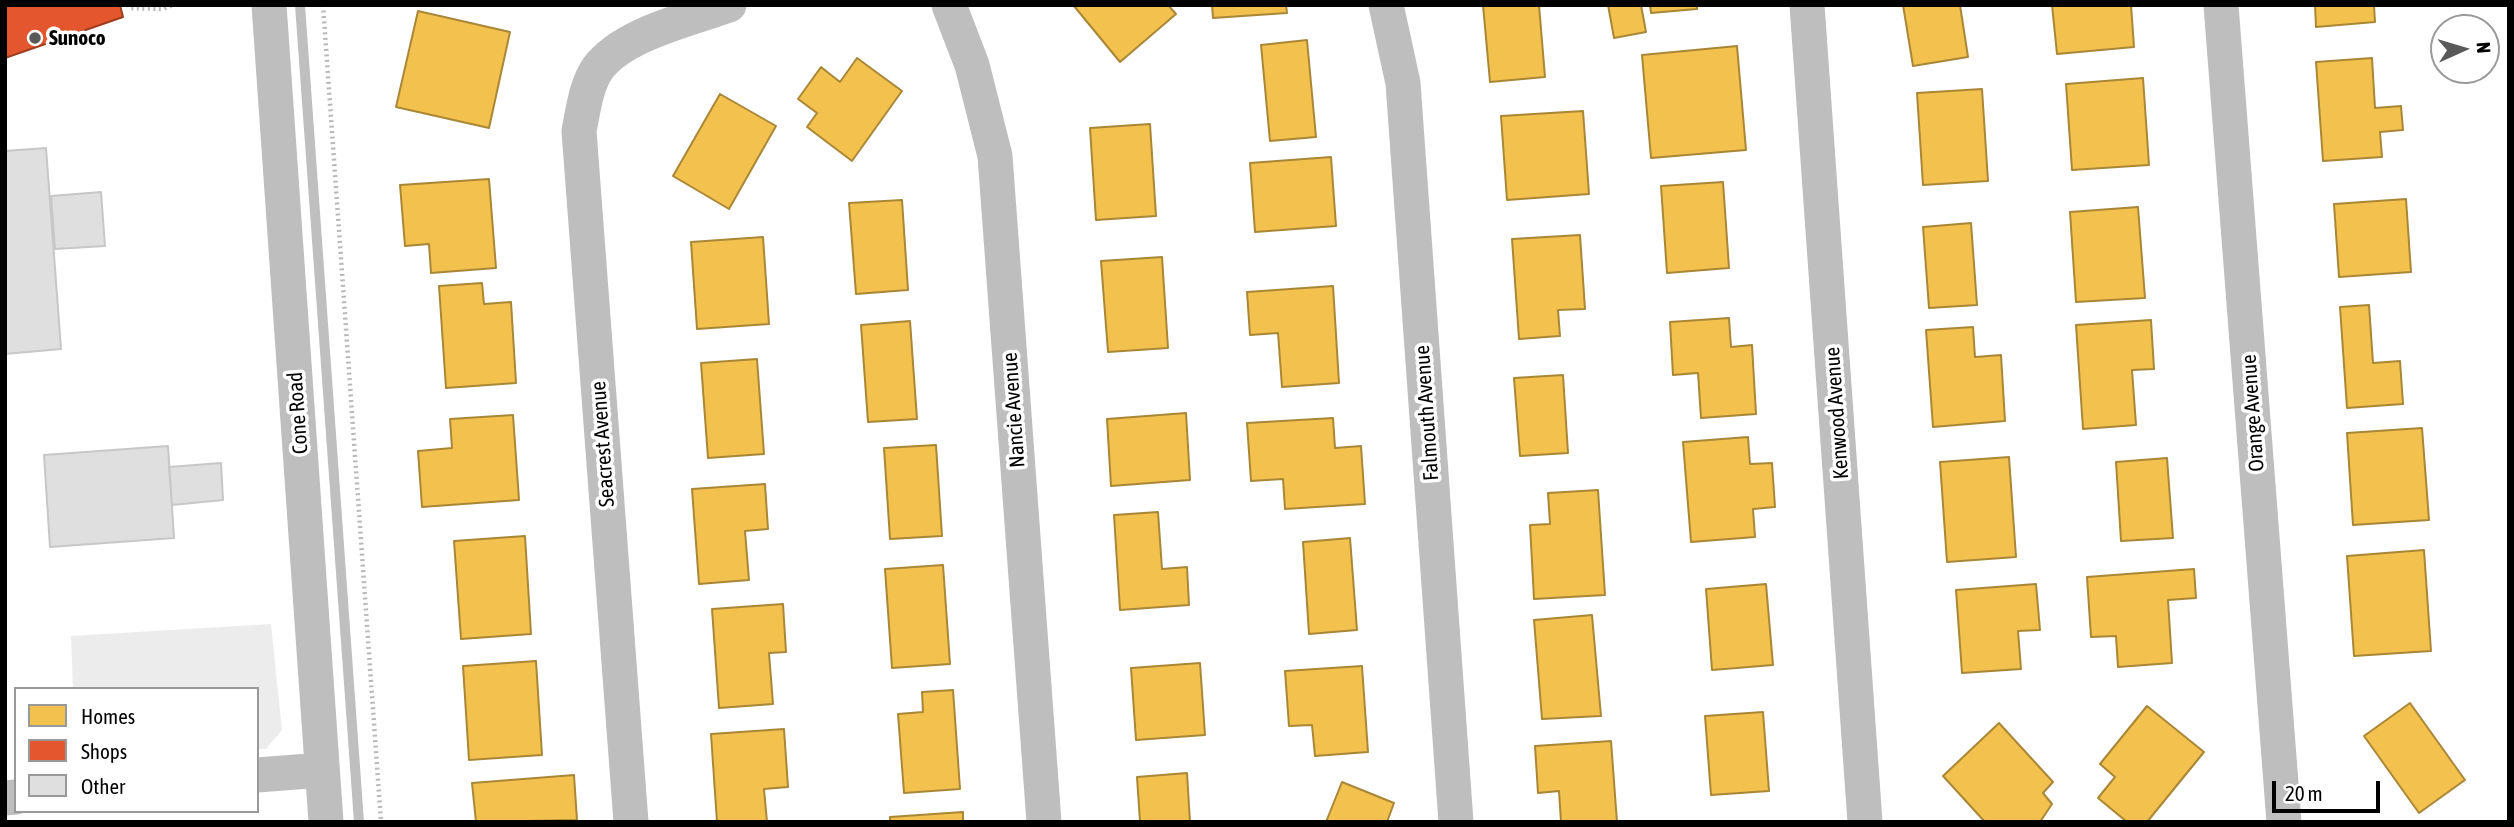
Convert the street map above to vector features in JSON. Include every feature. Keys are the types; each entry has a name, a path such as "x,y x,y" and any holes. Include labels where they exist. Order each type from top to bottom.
{"street":[{"name":"Cone Road","path":"269,5 326,822"},
{"name":"Seacrest Avenue","path":"631,822 579,131 584,103 598,69 620,50 651,32 729,5"},
{"name":"Nancie Avenue","path":"949,5 972,65 995,156 1044,822"},
{"name":"Falmouth Avenue","path":"1386,5 1403,83 1456,822"},
{"name":"Kenwood Avenue","path":"1807,5 1865,822"},
{"name":"Orange Avenue","path":"2221,5 2284,822"},
{"path":"259,775 323,769"}],"path":[{"path":"128,5 129,8 163,9 173,5"},
{"path":"323,5 380,822"}],"shaded area":[{"path":"271,624 282,730 266,749 259,749 259,687 73,687 71,636"}],"building: Homes":[{"path":"1168,5 1176,14 1120,62 1074,6"},
{"path":"1212,5 1286,5 1287,13 1213,18"},
{"path":"1483,5 1539,5 1545,77 1490,82"},
{"path":"1608,5 1641,5 1646,32 1614,38"},
{"path":"1650,5 1697,5 1697,9 1651,13"},
{"path":"1903,5 1960,5 1968,57 1913,66"},
{"path":"2052,5 2131,5 2134,47 2057,54"},
{"path":"2315,5 2374,5 2375,22 2316,27"},
{"path":"418,11 510,32 489,128 396,107"},
{"path":"1307,40 1316,137 1270,141 1261,45"},
{"path":"1737,46 1746,150 1651,158 1642,55"},
{"path":"857,58 902,91 852,161 807,127 817,113 798,99 821,67 840,82"},
{"path":"2372,58 2375,108 2401,106 2403,130 2380,132 2382,157 2323,161 2316,62"},
{"path":"2143,78 2149,165 2072,170 2066,84"},
{"path":"1982,89 1988,181 1923,185 1917,93"},
{"path":"720,94 776,126 729,209 673,176"},
{"path":"1583,111 1589,194 1507,200 1501,116"},
{"path":"1150,124 1156,216 1096,220 1090,128"},
{"path":"1331,157 1336,226 1255,232 1250,163"},
{"path":"489,179 496,268 431,273 429,244 405,246 400,185"},
{"path":"1723,182 1729,268 1667,273 1661,186"},
{"path":"2406,199 2411,272 2339,277 2334,204"},
{"path":"902,200 908,290 856,294 849,203"},
{"path":"2138,207 2145,298 2076,302 2070,212"},
{"path":"1971,223 1977,305 1929,308 1923,227"},
{"path":"1580,235 1585,309 1558,310 1560,336 1519,339 1512,239"},
{"path":"763,237 769,324 697,329 691,242"},
{"path":"1162,257 1168,348 1108,352 1101,261"},
{"path":"482,283 484,304 511,302 516,383 446,388 439,286"},
{"path":"1333,286 1339,383 1282,387 1278,333 1250,335 1247,292"},
{"path":"2369,305 2373,363 2400,361 2403,404 2347,408 2340,307"},
{"path":"1729,318 1731,347 1752,345 1756,414 1701,418 1698,373 1673,375 1670,322"},
{"path":"2151,320 2154,369 2132,370 2136,425 2083,429 2076,325"},
{"path":"910,321 917,419 868,422 861,325"},
{"path":"1973,327 1975,357 2001,355 2005,421 1933,427 1926,330"},
{"path":"757,359 764,454 708,458 701,363"},
{"path":"1563,375 1568,453 1520,456 1514,378"},
{"path":"1186,413 1190,480 1111,486 1107,419"},
{"path":"513,415 519,500 422,507 418,451 452,448 450,419"},
{"path":"1333,418 1335,448 1361,446 1365,504 1285,509 1283,479 1251,481 1247,423"},
{"path":"2422,428 2429,520 2353,525 2347,433"},
{"path":"1748,437 1750,464 1772,463 1775,507 1753,509 1755,537 1691,542 1683,442"},
{"path":"936,445 942,536 890,539 884,448"},
{"path":"2009,457 2016,557 1947,562 1940,462"},
{"path":"2167,458 2173,538 2121,541 2116,462"},
{"path":"765,484 768,529 745,531 749,580 699,584 692,489"},
{"path":"1598,490 1605,595 1534,599 1530,525 1550,524 1548,493"},
{"path":"1158,512 1162,569 1187,567 1189,605 1120,610 1114,515"},
{"path":"525,536 531,634 461,639 454,541"},
{"path":"1350,538 1357,630 1309,634 1303,542"},
{"path":"2424,550 2431,651 2354,656 2347,556"},
{"path":"943,565 950,664 892,668 885,569"},
{"path":"2194,569 2196,598 2168,600 2172,663 2118,667 2116,636 2091,637 2087,577"},
{"path":"1766,584 1773,665 1712,670 1706,589"},
{"path":"2036,584 2040,630 2018,631 2021,669 1962,673 1956,590"},
{"path":"783,604 786,652 769,653 773,704 719,708 712,609"},
{"path":"1592,615 1601,716 1542,719 1534,620"},
{"path":"536,661 542,755 469,760 463,666"},
{"path":"1200,663 1205,735 1136,740 1131,668"},
{"path":"1362,666 1368,752 1315,756 1312,725 1289,726 1285,671"},
{"path":"953,690 960,789 904,793 898,714 923,712 922,692"},
{"path":"2410,703 2465,780 2419,813 2364,736"},
{"path":"2147,706 2204,752 2147,822 2127,822 2098,798 2115,777 2100,764"},
{"path":"1763,712 1769,791 1711,795 1705,716"},
{"path":"1999,723 2053,782 2043,793 2052,804 2040,822 1985,822 1943,776"},
{"path":"784,729 788,787 764,789 767,822 717,822 711,734"},
{"path":"1611,741 1617,822 1561,822 1559,791 1538,793 1535,746"},
{"path":"1187,773 1190,822 1140,822 1137,777"},
{"path":"574,775 577,820 476,822 472,783"},
{"path":"1342,782 1394,803 1387,822 1326,822"},
{"path":"963,812 963,822 890,822 890,817"}],"building: Shops":[{"name":"Sunoco","path":"5,5 120,5 123,17 5,58"}],"building: Other":[{"path":"46,148 61,349 5,354 5,151"},
{"path":"101,192 105,246 55,249 51,196"},
{"path":"168,446 174,538 50,547 44,455"},
{"path":"221,463 223,500 172,505 169,467"}],"waterway":[{"path":"300,5 359,822"}],"place":[{"name":"Sunoco","path":"35,38"}]}
